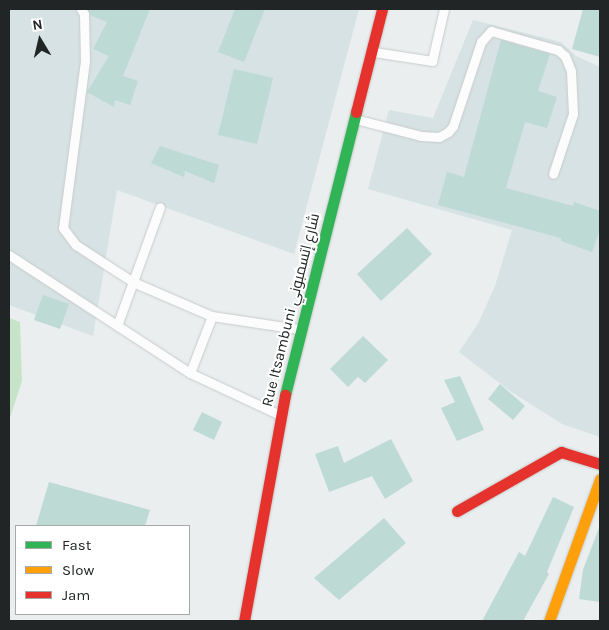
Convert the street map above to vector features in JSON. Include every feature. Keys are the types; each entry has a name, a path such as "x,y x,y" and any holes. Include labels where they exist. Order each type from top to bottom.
{"main road":[{"name":"Rue Itsambuni شارع إتسمبوني","path":"244,621 281,416 301,329 382,9"},
{"path":"457,511 561,452 600,464"},
{"path":"549,621 600,479"}],"lane":[{"path":"81,9 84,14 85,61 63,228 76,245 133,282 212,316 301,329"},
{"path":"371,52 432,61 444,9"},
{"path":"355,119 422,136 439,137 448,132 453,126 482,42 491,31 558,50 565,56 571,71 572,114 553,174"},
{"path":"118,324 160,207"},
{"path":"9,255 118,324 190,373 281,416"},
{"path":"190,373 212,316"}],"shaded area":[{"path":"9,9 359,9 294,254 117,190 93,336 9,305"},
{"path":"473,20 561,42 576,56 600,67 600,437 562,424 510,391 459,352 478,324 495,286 512,230 368,189 389,110 433,118"}],"green space":[{"path":"9,318 20,322 22,381 9,421"}],"building":[{"path":"88,9 150,9 123,76 138,81 130,105 115,100 114,107 87,92 109,56 93,49 107,22 90,15"},
{"path":"235,9 265,9 244,62 218,52"},
{"path":"583,9 600,9 600,57 572,49"},
{"path":"501,40 550,54 538,91 557,97 547,128 525,122 506,188 573,206 574,202 600,211 600,229 592,252 561,241 561,238 438,205 447,172 464,177"},
{"path":"234,69 273,78 257,144 218,135"},
{"path":"160,146 219,165 214,183 185,171 184,177 151,163"},
{"path":"407,228 432,254 381,301 357,274"},
{"path":"43,295 69,304 60,329 34,320"},
{"path":"363,336 388,360 365,383 358,377 348,387 330,369"},
{"path":"460,376 484,430 457,441 441,408 455,402 444,380"},
{"path":"500,384 525,406 513,420 488,399"},
{"path":"202,412 222,422 214,440 193,430"},
{"path":"391,439 413,481 385,499 372,476 329,492 315,454 338,446 344,463"},
{"path":"49,482 150,510 145,525 36,525"},
{"path":"553,497 574,507 547,572 549,574 523,621 482,621 519,552 525,556"},
{"path":"384,518 406,543 339,600 314,578"},
{"path":"600,525 600,602 579,599 583,570"}],"traffic: fast":[{"path":"285,395 356,112"}],"traffic: slow":[{"path":"549,621 600,479"}],"traffic: jam":[{"path":"356,112 382,9"},
{"path":"244,621 285,395"},
{"path":"457,511 561,452 600,464"}]}
